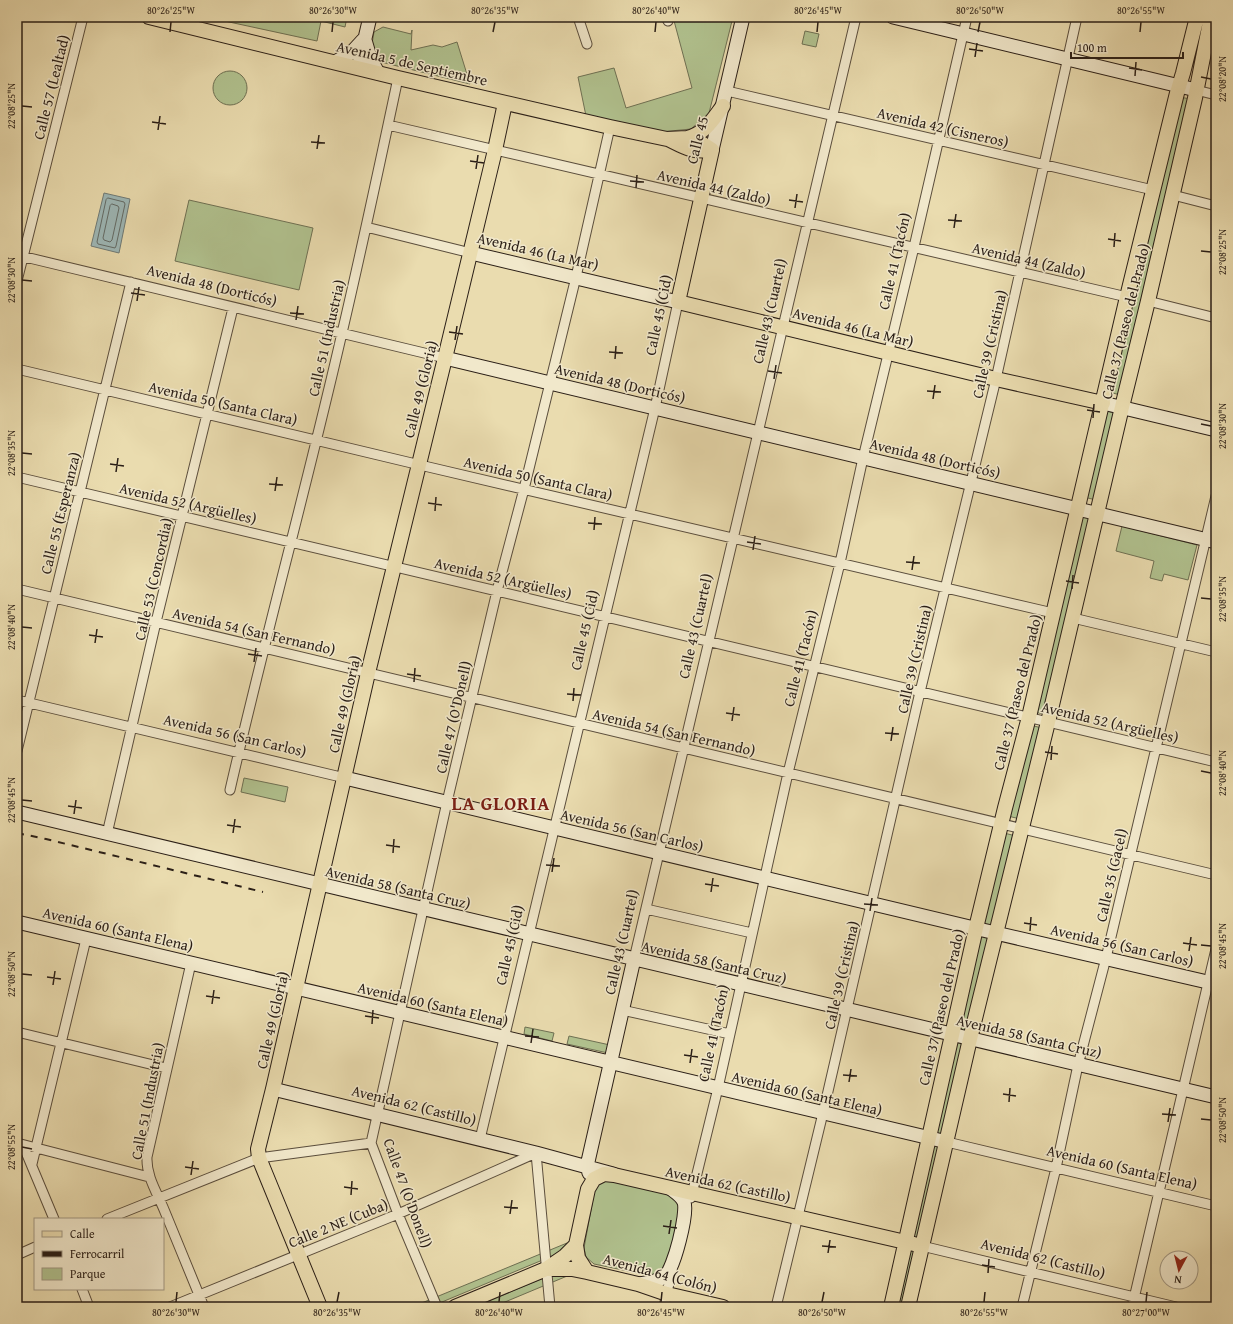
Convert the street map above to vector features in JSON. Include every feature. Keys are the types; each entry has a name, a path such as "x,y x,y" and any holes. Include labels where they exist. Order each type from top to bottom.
{"main road":[{"name":"Avenida 5 de Septiembre","path":"149,17 483,98 687,143 696,151 712,150"},
{"name":"Calle 37 (Paseo del Prado)","path":"891,1307 976,928 1001,824 1029,718 1127,297 1197,17"},
{"name":"Calle 37 (Paseo del Prado)","path":"908,1307 970,1039 1048,722 1173,195 1211,17"},
{"path":"483,98 491,104 495,110 500,127"},
{"name":"Calle 49 (Gloria)","path":"320,1307 259,1158 258,1149 274,1089 368,673 446,358 505,102"},
{"path":"705,179 700,165 693,156 687,143 708,126 723,106"},
{"path":"500,127 510,115 517,110 526,108"},
{"name":"Calle 45","path":"701,198 712,150"},
{"name":"Calle 45 (Cid)","path":"678,302 701,198"},
{"name":"Avenida 46 (La Mar)","path":"678,302 996,379 1103,403"},
{"path":"588,1189 594,1180 604,1174 614,1175"},
{"name":"Avenida 62 (Castillo)","path":"614,1175 671,1189 798,1216 922,1246"},
{"name":"Calle 43 (Cuartel)","path":"576,1245 588,1189"},
{"path":"455,1307 546,1269 565,1256 576,1245"},
{"path":"576,1245 578,1258 588,1272"},
{"name":"Avenida 64 (Colón)","path":"546,1269 572,1269 588,1272 638,1284 666,1300 723,1307"}],"street":[{"name":"Calle 57 (Lealtad)","path":"17,281 20,255 82,17"},
{"path":"358,68 370,17"},
{"path":"578,17 587,44"},
{"path":"726,91 743,17"},
{"name":"Calle 43 (Cuartel)","path":"588,1189 589,1174 587,1166 610,1062 856,17"},
{"path":"892,17 1216,95"},
{"name":"Calle 41 (Tacón)","path":"666,1300 685,1214 693,1193 718,1088 788,773 840,563 863,458 914,247 967,17"},
{"name":"Calle 39 (Cristina)","path":"776,1307 823,1113 920,692 996,379 1077,17"},
{"path":"335,62 351,53 364,38"},
{"path":"364,38 370,56 378,72"},
{"name":"Calle 51 (Industria)","path":"230,790 238,752 342,334 398,78"},
{"name":"Calle 45","path":"712,150 726,91"},
{"name":"Avenida 42 (Cisneros)","path":"726,91 1153,190"},
{"name":"Avenida 44 (Zaldo)","path":"388,125 1127,297"},
{"name":"Calle 47 (O'Donell)","path":"437,1307 398,1214 371,1142 447,802 497,591 524,489 576,277 610,127"},
{"path":"1173,195 1216,206"},
{"name":"Avenida 46 (La Mar)","path":"366,227 678,302"},
{"name":"Avenida 48 (Dorticós)","path":"20,255 233,308 1211,541"},
{"name":"Calle 55 (Esperanza)","path":"17,751 131,282"},
{"path":"1148,301 1216,318"},
{"name":"Calle 45 (Cid)","path":"480,1139 630,514 678,302"},
{"name":"Calle 53 (Concordia)","path":"107,834 133,727 156,622 233,308"},
{"name":"Avenida 50 (Santa Clara)","path":"17,369 1053,613"},
{"name":"Avenida 46 (La Mar)","path":"1103,403 1215,428"},
{"name":"Avenida 52 (Argüelles)","path":"17,477 1216,762"},
{"name":"Calle 35 (Gacel)","path":"1022,1307 1056,1168 1078,1065 1106,958 1181,644 1211,541 1216,496"},
{"name":"Avenida 54 (San Fernando)","path":"17,589 1216,875"},
{"path":"1073,618 1216,652"},
{"name":"Avenida 56 (San Carlos)","path":"17,700 1212,983"},
{"name":"Avenida 58 (Santa Cruz)","path":"17,812 1216,1098"},
{"path":"646,909 752,932"},
{"name":"Avenida 60 (Santa Elena)","path":"17,922 1216,1206"},
{"path":"32,1164 86,939"},
{"path":"1132,1307 1183,1090 1212,983 1216,949"},
{"name":"Calle 51 (Industria)","path":"191,963 166,1068 147,1157 147,1165 149,1177 160,1199 204,1307"},
{"path":"622,1010 730,1034"},
{"path":"17,1032 166,1068"},
{"name":"Avenida 62 (Castillo)","path":"274,1089 536,1153 587,1166 614,1175"},
{"path":"110,1218 259,1158 371,1142"},
{"path":"20,1144 149,1177"},
{"path":"20,1144 32,1164 54,1218"},
{"path":"536,1153 550,1307"},
{"name":"Calle 2 NE (Cuba)","path":"170,1307 398,1214 536,1153"},
{"path":"671,1189 681,1196 684,1203 685,1214"},
{"name":"Avenida 62 (Castillo)","path":"922,1246 1176,1307"},
{"path":"17,1255 34,1247"},
{"path":"638,1284 655,1281 666,1276 673,1265"},
{"path":"82,1290 90,1307"}],"green space":[{"path":"206,17 347,17 345,27 321,21 317,41"},
{"path":"673,17 733,17 709,113 691,129 660,132 586,116 578,77 614,68 626,108 692,88"},
{"path":"383,27 411,34 412,30 411,50 433,45 442,47 457,42 470,84 377,61 372,44 374,32"},
{"path":"805,31 819,34 816,47 802,44"},
{"path":"227,71 233,71 237,72 244,78 247,88 246,95 240,102 233,105 227,105 223,104 216,98 213,91 213,85 214,81 220,74"},
{"path":"1179,97 1191,99 1121,395 1108,392"},
{"path":"189,200 313,228 299,290 175,261"},
{"path":"1104,410 1117,414 1096,500 1084,497"},
{"path":"1079,516 1092,519 1045,714 1033,712"},
{"path":"1122,526 1197,545 1188,580 1164,574 1162,581 1150,578 1154,561 1116,551"},
{"path":"1030,725 1042,728 1020,819 1008,816"},
{"path":"244,778 288,787 285,802 241,792"},
{"path":"1004,833 1016,836 905,1307 894,1307"},
{"path":"525,1027 554,1033 552,1041 524,1034"},
{"path":"569,1036 610,1045 608,1053 567,1044"},
{"path":"607,1179 669,1193 677,1199 680,1209 668,1264 662,1273 652,1276 594,1264 586,1257 584,1248 595,1188 598,1184"},
{"path":"567,1243 561,1252 430,1307 412,1307"},
{"path":"565,1272 572,1274 493,1307 474,1307 541,1279"}],"water":[{"path":"104,193 130,199 119,253 91,246"}],"railway":[{"path":"17,833 263,892"}],"district":[{"name":"LA GLORIA","path":"501,803"}]}
